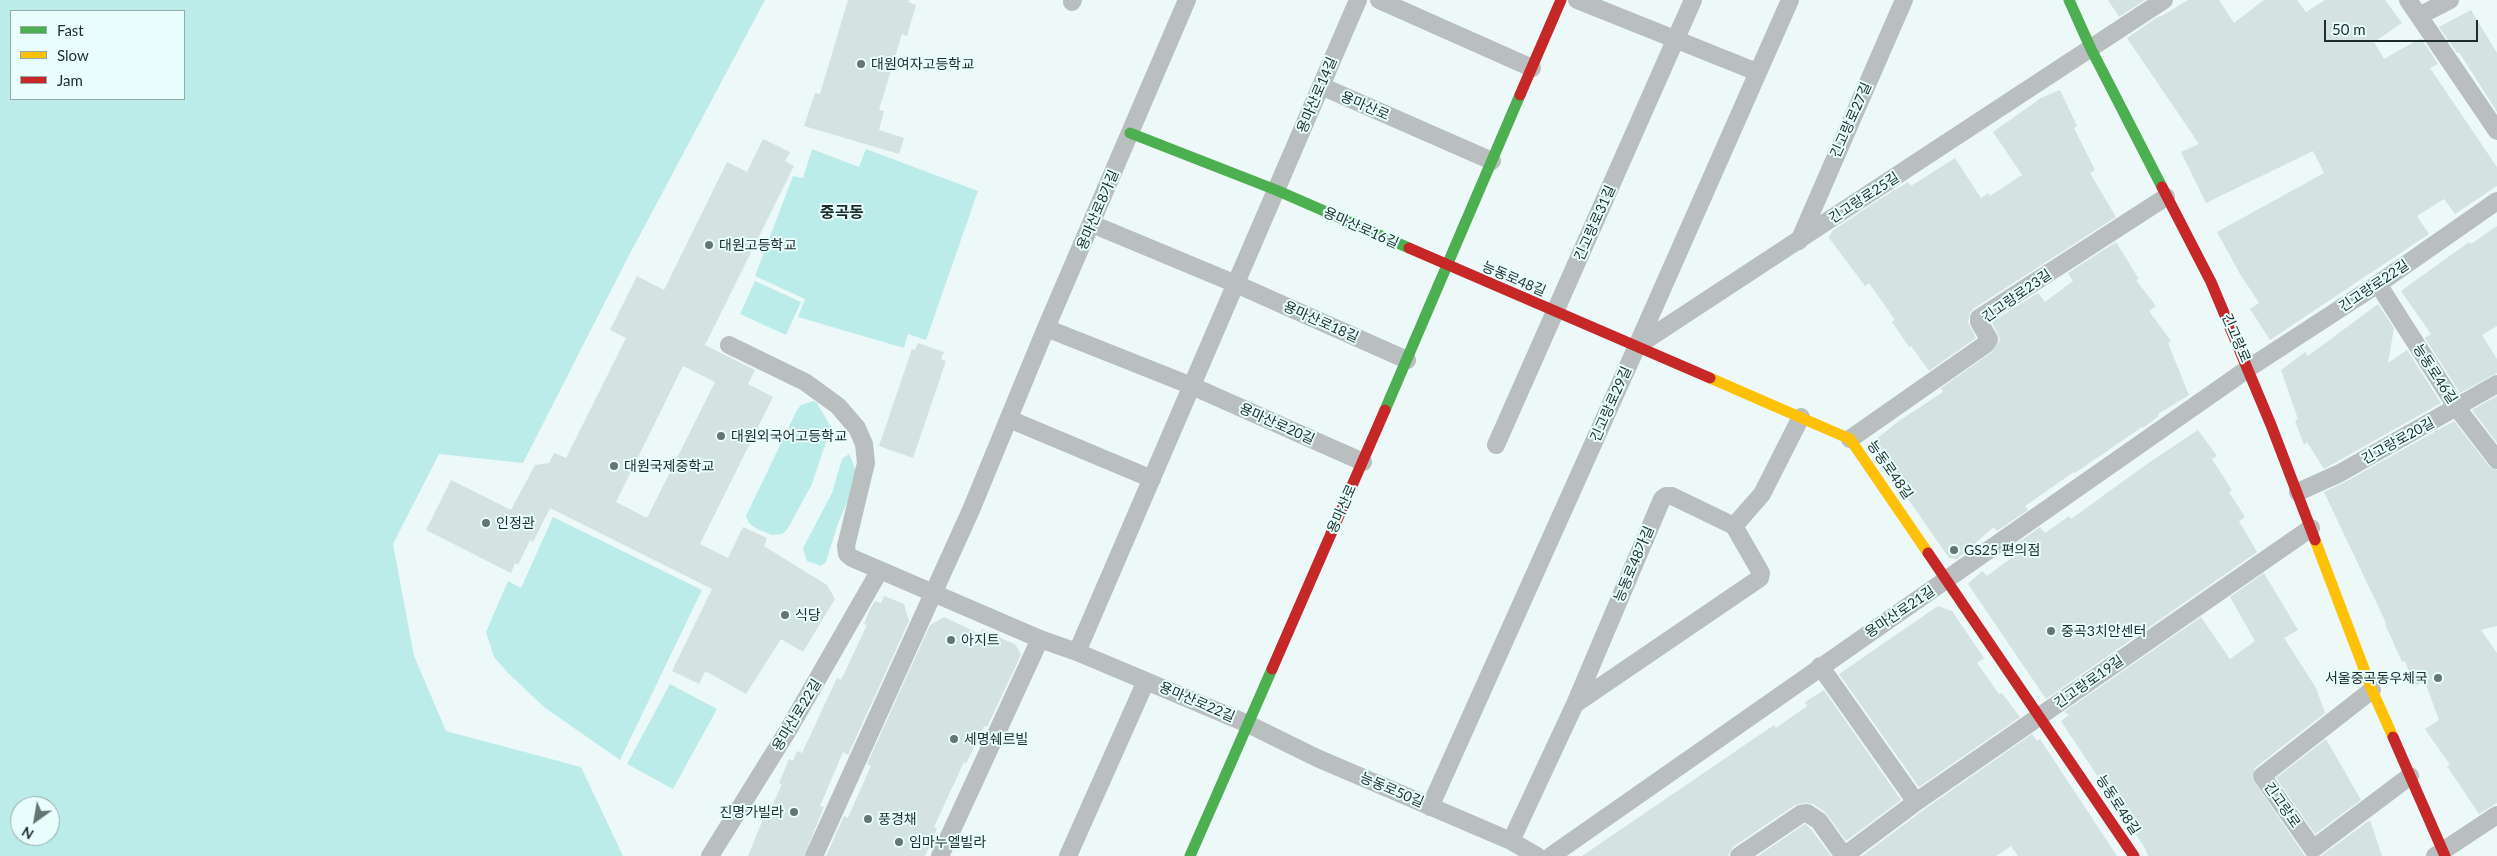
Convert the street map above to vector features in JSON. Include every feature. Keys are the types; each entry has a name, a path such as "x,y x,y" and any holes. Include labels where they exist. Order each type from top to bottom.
{"main road":[{"name":"용마산로","path":"1190,856 1363,462 1561,0"},
{"name":"긴고랑로","path":"2069,0 2091,49 2166,197 2212,282 2249,368 2298,492 2372,690 2410,776 2441,854"},
{"name":"용마산로16길","path":"1130,133 1276,190 1447,266"},
{"name":"능동로48길","path":"1447,266 1850,439 2041,716 2134,856"}],"street":[{"name":"용마산로8가길","path":"935,593 1187,0"},
{"name":"용마산로14길","path":"1276,190 1358,0"},
{"path":"1380,0 1532,68"},
{"path":"1577,0 1757,72"},
{"name":"긴고랑로31길","path":"1496,445 1693,0"},
{"name":"긴고랑로29길","path":"1430,807 1790,0"},
{"name":"긴고랑로27길","path":"1799,240 1904,0"},
{"name":"긴고랑로25길","path":"1637,346 2164,0"},
{"path":"2408,0 2497,131"},
{"path":"2419,16 2450,0"},
{"name":"용마산로","path":"1321,86 1492,161"},
{"path":"1078,652 1276,190"},
{"name":"긴고랑로23길","path":"1850,439 1986,344 1988,339 1978,322 1979,318 2166,197"},
{"name":"긴고랑로22길","path":"2249,368 2378,284 2497,202"},
{"name":"용마산로18길","path":"1092,224 1236,284 1407,360"},
{"name":"능동로46길","path":"2378,284 2457,408 2497,460"},
{"name":"용마산로20길","path":"1046,328 1192,386 1363,462"},
{"name":"용마산로22길","path":"729,344 805,382 838,406 857,428 864,444 866,463 846,550 852,558 1040,639 1078,652 1248,724"},
{"name":"용마산로21길","path":"1551,856 1820,666 1948,580 2249,368"},
{"name":"긴고랑로20길","path":"2298,492 2340,473 2497,384"},
{"path":"1575,704 1760,578 1761,573 1734,526 1762,494 1801,417"},
{"path":"1009,419 1152,479"},
{"name":"능동로48가길","path":"1511,841 1575,704 1664,497 1672,496 1734,526"},
{"name":"긴고랑로19길","path":"1739,856 1801,814 1816,817 1844,856 1916,802 2311,528"},
{"name":"용마산로22길","path":"710,856 792,724 880,570"},
{"path":"814,856 935,593"},
{"path":"940,856 1040,639"},
{"path":"1820,666 1916,802"},
{"name":"용마산로22길","path":"1068,856 1146,680"},
{"name":"긴고랑로","path":"2372,690 2262,776 2313,849 2410,776"},
{"name":"능동로50길","path":"1248,724 1317,758 1511,841 1537,856"},
{"path":"2441,854 2497,815"}],"shaded area":[{"path":"0,0 765,0 625,263 523,463 439,454 393,544 414,656 446,731 581,767 623,856 0,856"},
{"path":"812,149 859,167 866,149 978,191 926,340 908,334 904,348 798,317 805,299 755,276 793,176 803,178"},
{"path":"755,281 801,302 786,335 740,314"},
{"path":"813,401 817,403 831,427 812,484 787,530 782,534 772,535 757,529 749,523 746,516 797,410 801,405"},
{"path":"849,454 856,470 853,488 837,526 826,562 821,566 807,561 803,548 832,493 842,459"},
{"path":"553,517 702,590 620,760 544,707 508,673 494,657 486,632 508,581 521,588"},
{"path":"670,684 717,709 673,789 627,764"}],"building":[{"name":"대원여자고등학교","path":"848,0 909,0 908,2 916,5 907,36 902,34 879,110 884,111 879,130 904,138 899,154 804,126 815,93 820,94"},
{"path":"2108,0 2145,0 2119,17"},
{"path":"2188,0 2219,0 2234,23 2264,0 2297,0 2306,12 2325,0 2385,0 2402,23 2374,42 2384,59 2421,38 2438,64 2430,68 2497,167 2497,186 2455,214 2444,199 2417,216 2429,234 2270,340 2250,309 2259,303 2240,274 2217,232 2324,173 2313,151 2206,203 2181,152 2199,144 2127,38 2159,16"},
{"path":"2471,10 2497,53 2497,112 2459,52 2457,53 2439,27"},
{"path":"2060,90 2077,126 2074,128 2095,170 2090,173 2116,217 1973,309 1968,322 1976,338 1929,371 1911,346 1909,347 1892,322 1895,320 1869,283 1865,286 1829,238 1832,231 1908,182 1911,186 1955,158 1981,198 1988,193 1990,196 2022,175 1993,132 2041,98"},
{"path":"763,139 790,152 785,161 794,166 705,345 755,370 748,384 773,397 700,544 728,558 743,527 767,538 764,546 827,585 835,599 803,652 781,639 746,694 709,673 705,672 699,684 672,671 712,589 550,508 533,542 530,540 518,565 515,563 511,573 426,530 451,480 511,510 535,465 549,463 554,453 566,458 626,338 610,330 637,276 664,290 727,162 747,172","holes":["683,366 715,382 647,518 616,502"]},
{"path":"2497,226 2497,326 2482,335 2497,359 2497,373 2460,393 2425,338 2431,334 2401,291 2469,242 2471,244"},
{"path":"2116,242 2139,279 2136,280 2156,306 2149,311 2171,341 2168,343 2189,395 2158,414 2159,416 2143,428 2025,506 2028,510 1997,531 1994,527 1957,559 1949,558 1870,444 1899,421 1943,392 1941,388 1992,352 2000,339 1992,322 2038,293 2045,302 2073,281 2068,273"},
{"path":"2378,304 2394,328 2388,363 2407,350 2441,403 2324,469 2307,442 2304,445 2295,421 2298,419 2281,370 2305,352 2308,356"},
{"path":"918,343 944,352 941,359 946,361 913,458 879,446 912,349 915,350"},
{"path":"2497,396 2497,443 2472,410"},
{"path":"2454,421 2489,466 2497,470 2497,626 2481,630 2497,653 2497,803 2479,814 2447,766 2450,765 2425,729 2439,720 2425,682 2414,686 2405,661 2402,662 2386,623 2324,492"},
{"path":"2198,430 2217,456 2212,459 2232,490 2229,492 2245,517 2239,521 2257,552 2046,699 1968,584 1982,571 1987,576 2014,556 2009,549 2040,527 2045,533 2069,516 2071,519"},
{"path":"2264,573 2298,630 2284,638 2316,688 2325,713 2255,768 2252,778 2305,856 2148,856 2145,848 2061,721 2069,715 2064,712 2201,617 2230,659 2255,641 2230,597"},
{"path":"884,596 904,604 909,621 848,755 843,752 820,806 824,807 804,856 748,856 763,819 766,820 782,784 779,783 789,759 793,761 797,751 802,753 837,678 841,680 867,625 864,624 870,609 875,601 881,603"},
{"path":"1938,606 1952,611 1984,658 1977,663 1999,694 2002,693 2020,717 1919,787 1839,674"},
{"path":"944,617 980,634 982,629 1016,645 1021,655 987,727 984,726 966,764 964,762 934,827 937,829 925,856 826,856 844,816 848,818 871,766 867,764 930,625"},
{"path":"1824,690 1901,800 1846,841 1825,812 1813,804 1805,803 1795,805 1733,847 1728,856 1582,856 1774,725 1776,728 1807,706 1805,702"},
{"path":"2032,734 2037,741 2040,739 2117,856 2018,856 2011,846 1996,856 1862,856 1922,811"},
{"path":"2326,739 2361,800 2315,834 2276,778"},
{"path":"2370,820 2382,856 2321,856"},
{"path":"1805,824 1811,829 1831,856 1758,856"}],"traffic: fast":[{"path":"2069,0 2091,49 2162,187"},
{"path":"1385,410 1520,95"},
{"path":"1130,133 1276,190 1409,248"},
{"path":"1190,856 1272,669"}],"traffic: slow":[{"path":"1710,378 1850,439 1928,553"},
{"path":"2315,540 2372,690 2393,737"}],"traffic: jam":[{"path":"1520,95 1561,0"},
{"path":"2162,187 2211,282 2271,425 2315,540"},
{"path":"1409,248 1710,378"},
{"path":"1272,669 1385,410"},
{"path":"1928,553 2134,856"},
{"path":"2393,737 2445,856"}],"place":[{"name":"대원여자고등학교","path":"861,64"},
{"name":"대원고등학교","path":"709,245"},
{"name":"대원외국어고등학교","path":"721,436"},
{"name":"대원국제중학교","path":"614,466"},
{"name":"인정관","path":"486,523"},
{"name":"GS25 편의점","path":"1954,550"},
{"name":"식당","path":"785,615"},
{"name":"중곡3치안센터","path":"2051,631"},
{"name":"아지트","path":"951,640"},
{"name":"서울중곡동우체국","path":"2438,678"},
{"name":"세명쉐르빌","path":"954,739"},
{"name":"진명가빌라","path":"794,812"},
{"name":"풍경채","path":"868,819"},
{"name":"임마누엘빌라","path":"899,842"}],"district":[{"name":"중곡동","path":"842,213"}]}
